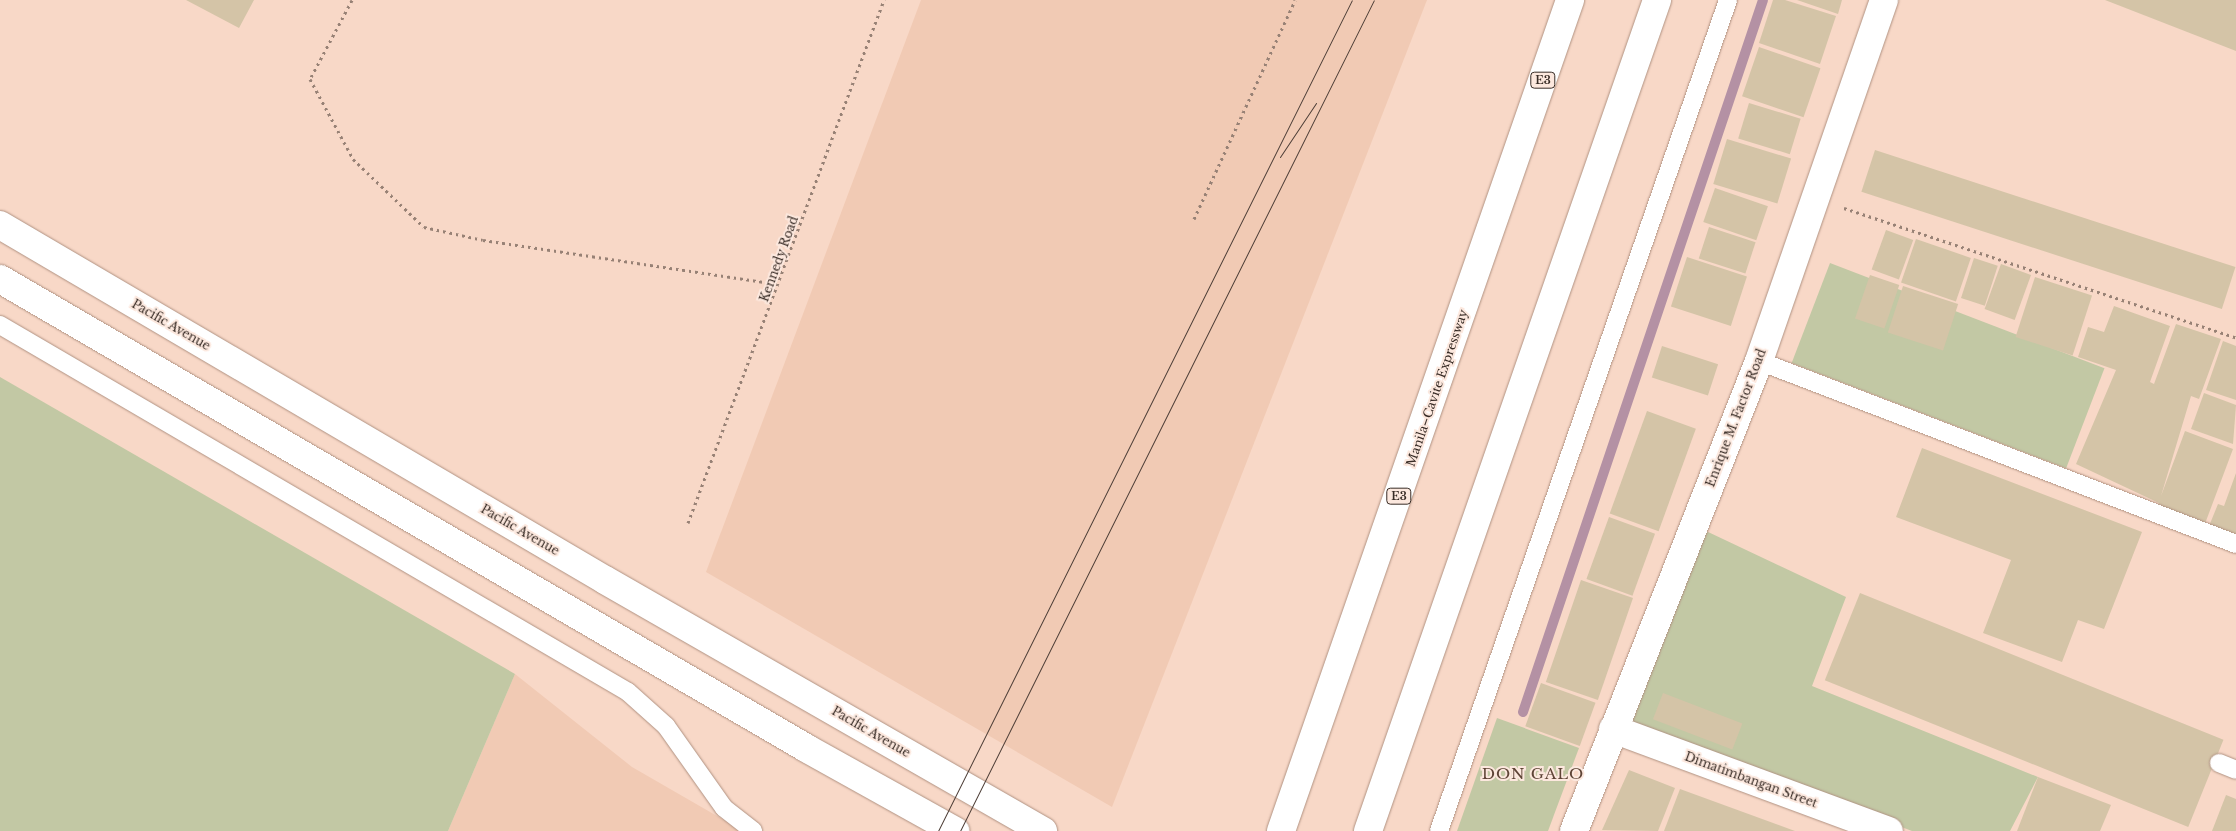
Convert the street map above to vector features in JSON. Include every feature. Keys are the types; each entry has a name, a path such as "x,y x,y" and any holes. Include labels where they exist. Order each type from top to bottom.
{"main road":[{"name":"Manila–Cavite Expressway","path":"1281,831 1570,0"},
{"path":"1368,831 1657,0"},
{"name":"Enrique M. Factor Road","path":"1574,831 1759,361 1884,0"},
{"name":"Pacific Avenue","path":"0,224 605,580 1043,831"},
{"path":"0,280 789,738 956,831"},
{"name":"Dimatimbangan Street","path":"1613,728 1889,831"}],"lane":[{"path":"1439,831 1728,0"},
{"path":"0,325 628,692 666,726 724,808 753,831"},
{"path":"1759,361 2236,544"},
{"path":"2219,763 2236,770"}],"path":[{"path":"352,0 310,79 353,159 424,227 482,240 779,284"},
{"name":"Kennedy Road","path":"688,523 884,0"},
{"path":"1194,219 1295,0"},
{"path":"1815,198 2236,338"}],"shaded area":[{"path":"921,0 1427,0 1112,807 706,572"},
{"path":"515,674 632,767 743,831 448,831"}],"green space":[{"path":"1830,263 2104,368 2066,468 1792,363"},
{"path":"0,377 515,674 448,831 0,831"},
{"path":"1706,531 1846,597 1812,686 2038,777 2010,831 1912,831 1631,724"},
{"path":"1497,718 1579,748 1548,831 1457,831"}],"building":[{"path":"186,0 254,0 239,28"},
{"path":"1773,0 1785,0 1836,16 1820,64 1759,43"},
{"path":"1797,0 1842,0 1838,14"},
{"path":"2105,0 2236,0 2236,51"},
{"path":"1759,47 1820,68 1804,117 1742,96"},
{"path":"1749,103 1801,119 1790,154 1738,138"},
{"path":"1727,139 1791,159 1777,204 1713,184"},
{"path":"1875,150 2235,267 2222,309 1861,192"},
{"path":"1715,188 1768,206 1756,240 1703,222"},
{"path":"1709,227 1756,242 1745,274 1699,258"},
{"path":"1886,230 1913,240 1899,279 1872,269"},
{"path":"1916,239 1971,258 1956,301 1901,282"},
{"path":"1687,257 1747,276 1731,326 1671,306"},
{"path":"1974,258 1998,266 1985,306 1961,298"},
{"path":"2001,264 2031,275 2015,320 1985,309"},
{"path":"1870,275 1899,285 1884,329 1855,318"},
{"path":"2035,277 2092,296 2073,355 2016,337"},
{"path":"1903,286 1958,304 1943,351 1888,333"},
{"path":"2114,306 2170,326 2150,382 2154,384 2176,324 2221,339 2199,399 2191,396 2161,496 2185,431 2233,449 2203,529 2156,511 2159,503 2076,464 2116,370 2078,357 2088,327 2104,332"},
{"path":"2223,341 2236,346 2236,400 2206,390"},
{"path":"1662,346 1718,364 1708,396 1652,377"},
{"path":"2204,393 2236,405 2233,444 2191,429"},
{"path":"1647,411 1696,429 1659,531 1610,513"},
{"path":"1922,448 2142,532 2104,629 2078,620 2062,662 1983,633 2011,560 1896,517"},
{"path":"2236,473 2236,542 2207,531 2218,504 2224,506"},
{"path":"1609,517 1655,534 1632,596 1586,579"},
{"path":"1581,580 1633,598 1598,700 1546,682"},
{"path":"1860,593 2223,740 2188,827 1825,680"},
{"path":"1541,683 1596,703 1580,746 1525,726"},
{"path":"1663,693 1742,723 1732,750 1653,719"},
{"path":"1629,770 1675,788 1658,831 1602,830"},
{"path":"2038,777 2111,805 2100,831 2017,831"},
{"path":"1680,789 1795,831 1664,831"},
{"path":"2226,795 2236,799 2236,831 2212,831"}],"waterway":[{"path":"1523,712 1763,0"}],"tram line":[{"path":"938,831 1352,0"},
{"path":"960,831 1374,0"},
{"path":"1280,157 1316,103"}],"district":[{"name":"DON GALO","path":"1533,774"}]}
